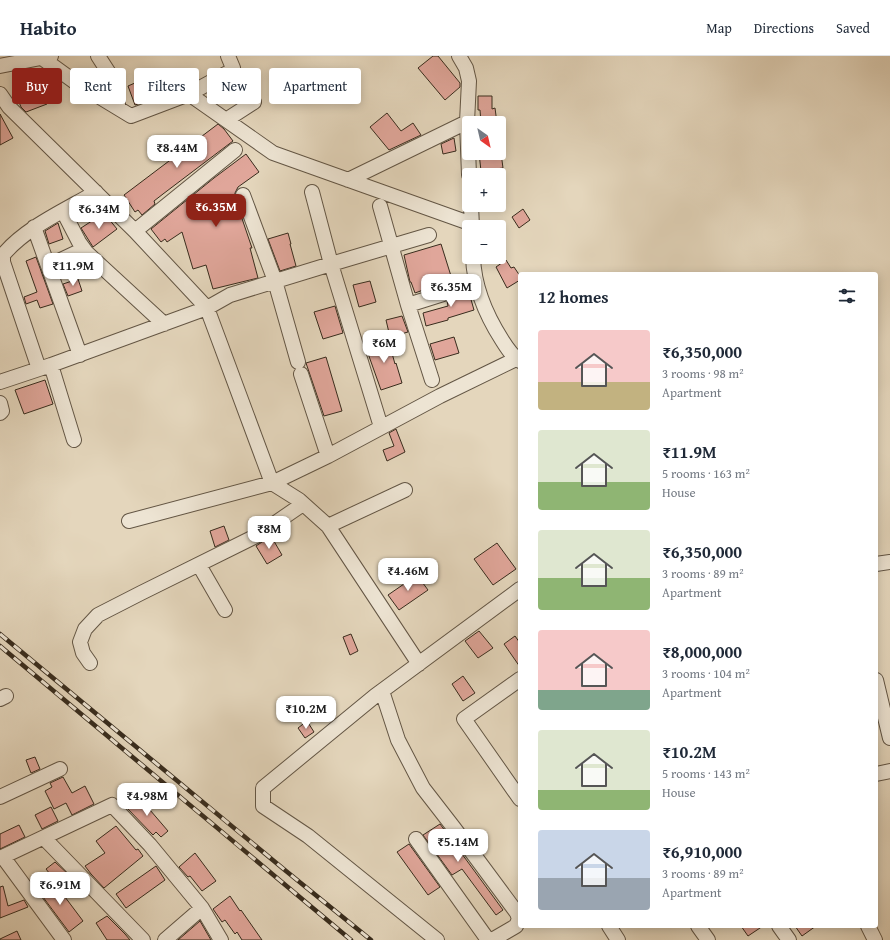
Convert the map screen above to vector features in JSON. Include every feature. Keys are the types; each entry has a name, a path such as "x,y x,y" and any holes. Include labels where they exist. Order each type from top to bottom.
{"street":[{"path":"98,56 118,87 118,108"},
{"path":"199,89 231,71 233,68 228,56"},
{"path":"459,56 466,68 468,81 467,116"},
{"path":"0,66 47,57 75,82 131,116 163,104"},
{"path":"0,94 4,109 96,192 135,231 207,308 272,483 303,504 328,526 419,664"},
{"path":"199,101 273,153 462,221"},
{"path":"226,120 251,104"},
{"path":"348,180 462,124"},
{"path":"135,231 235,150"},
{"path":"74,440 3,262 3,255 7,249 34,227 96,192"},
{"path":"312,192 331,264 381,427"},
{"path":"242,195 275,281 300,368 328,456"},
{"path":"380,206 408,304 432,380"},
{"path":"63,211 87,253 164,324"},
{"path":"34,227 80,354"},
{"path":"0,382 207,308 230,295 429,235"},
{"path":"48,266 84,249"},
{"path":"129,521 272,483 328,456 381,427 518,360 492,323 480,296 473,264"},
{"path":"408,304 443,294"},
{"path":"0,403 2,411 0,413"},
{"path":"328,526 405,490"},
{"path":"90,663 83,653 80,642 84,629 98,615 141,592 258,535 303,504"},
{"path":"878,564 890,562"},
{"path":"199,565 225,610"},
{"path":"437,940 308,836 263,806 262,788 382,691 518,590"},
{"path":"518,681 464,720 518,796"},
{"path":"878,688 890,738"},
{"path":"382,691 398,740 423,788 517,913 518,919 516,926 492,940"},
{"path":"0,797 60,769"},
{"path":"878,774 890,771"},
{"path":"64,940 1,858 112,805 150,845 202,908 221,940"},
{"path":"44,838 143,940"},
{"path":"416,839 488,940"},
{"path":"165,940 202,908"},
{"path":"610,928 618,940"},
{"path":"699,928 708,940"},
{"path":"780,928 789,940"},
{"path":"869,928 875,940"}],"building":[{"path":"433,56 438,56 460,83 460,87 445,100 418,68"},
{"path":"134,83 134,102 128,86"},
{"path":"478,96 492,96 492,109 495,108 496,116 480,116 480,110 478,110"},
{"path":"20,104 47,104 26,112"},
{"path":"387,113 401,131 413,123 421,135 389,150 370,127"},
{"path":"0,114 13,138 0,145"},
{"path":"218,124 233,141 154,201 155,204 142,215 138,210 135,212 124,195"},
{"path":"454,138 456,151 443,154 441,144"},
{"path":"246,154 259,172 238,187 235,193 235,198 252,248 250,248 258,278 213,289 206,265 193,269 182,232 167,242 165,239 161,242 151,229"},
{"path":"480,160 502,160 503,168 481,168"},
{"path":"523,209 530,220 519,228 512,217"},
{"path":"104,213 117,229 93,247 81,228"},
{"path":"58,223 63,239 49,244 45,231"},
{"path":"288,233 296,266 280,271 268,239"},
{"path":"441,244 451,276 436,280 437,285 415,293 410,282 404,255"},
{"path":"36,257 53,304 40,308 37,300 26,304 24,297 37,292 26,261"},
{"path":"506,260 511,268 514,267 518,273 518,281 507,288 496,267 500,264 506,264"},
{"path":"78,279 82,291 68,296 63,284"},
{"path":"370,281 376,302 359,307 353,285"},
{"path":"468,289 474,310 448,318 448,320 426,326 423,313 448,306 447,301 451,294"},
{"path":"335,306 343,333 323,339 314,312"},
{"path":"402,316 408,332 390,337 386,320"},
{"path":"454,337 459,353 435,360 430,344"},
{"path":"388,339 402,383 381,390 365,345"},
{"path":"326,357 342,411 324,416 306,363"},
{"path":"45,380 53,404 24,414 15,390"},
{"path":"396,429 405,452 387,461 383,450 394,446 389,433"},
{"path":"224,526 229,540 215,547 210,531"},
{"path":"271,536 282,555 267,564 256,546"},
{"path":"497,543 516,569 493,585 474,559"},
{"path":"417,575 428,590 399,610 388,595"},
{"path":"479,631 493,648 478,658 465,641"},
{"path":"351,634 358,651 350,655 343,637"},
{"path":"515,636 518,640 518,664 504,644"},
{"path":"463,676 475,693 463,701 452,684"},
{"path":"307,721 314,732 305,738 298,728"},
{"path":"35,757 40,769 31,773 26,760"},
{"path":"63,777 72,793 85,786 94,804 72,815 66,803 54,809 45,791 52,787 50,783"},
{"path":"138,796 168,831 161,837 156,832 153,835 126,807"},
{"path":"51,807 58,821 42,829 35,815"},
{"path":"440,824 503,910 496,915 462,869 452,875 423,835"},
{"path":"19,825 25,837 0,849 0,834"},
{"path":"116,826 143,856 104,888 85,866 105,853 96,841"},
{"path":"409,844 440,887 428,895 397,852"},
{"path":"195,853 216,881 202,891 190,876 188,877 179,867"},
{"path":"55,862 68,874 57,883 46,869"},
{"path":"156,866 165,880 126,908 116,894"},
{"path":"49,879 83,921 69,932 37,889"},
{"path":"3,886 8,906 24,900 28,907 0,918 0,887"},
{"path":"230,896 262,940 242,940 237,932 235,934 225,920 222,922 213,909"},
{"path":"107,916 130,940 107,940 96,923"},
{"path":"200,921 211,940 178,940"},
{"path":"742,928 760,928 748,936"},
{"path":"796,928 813,928 802,936"},
{"path":"17,931 21,940 0,940 0,939"}],"railway":[{"path":"0,634 371,940"},
{"path":"0,646 351,940"}]}
